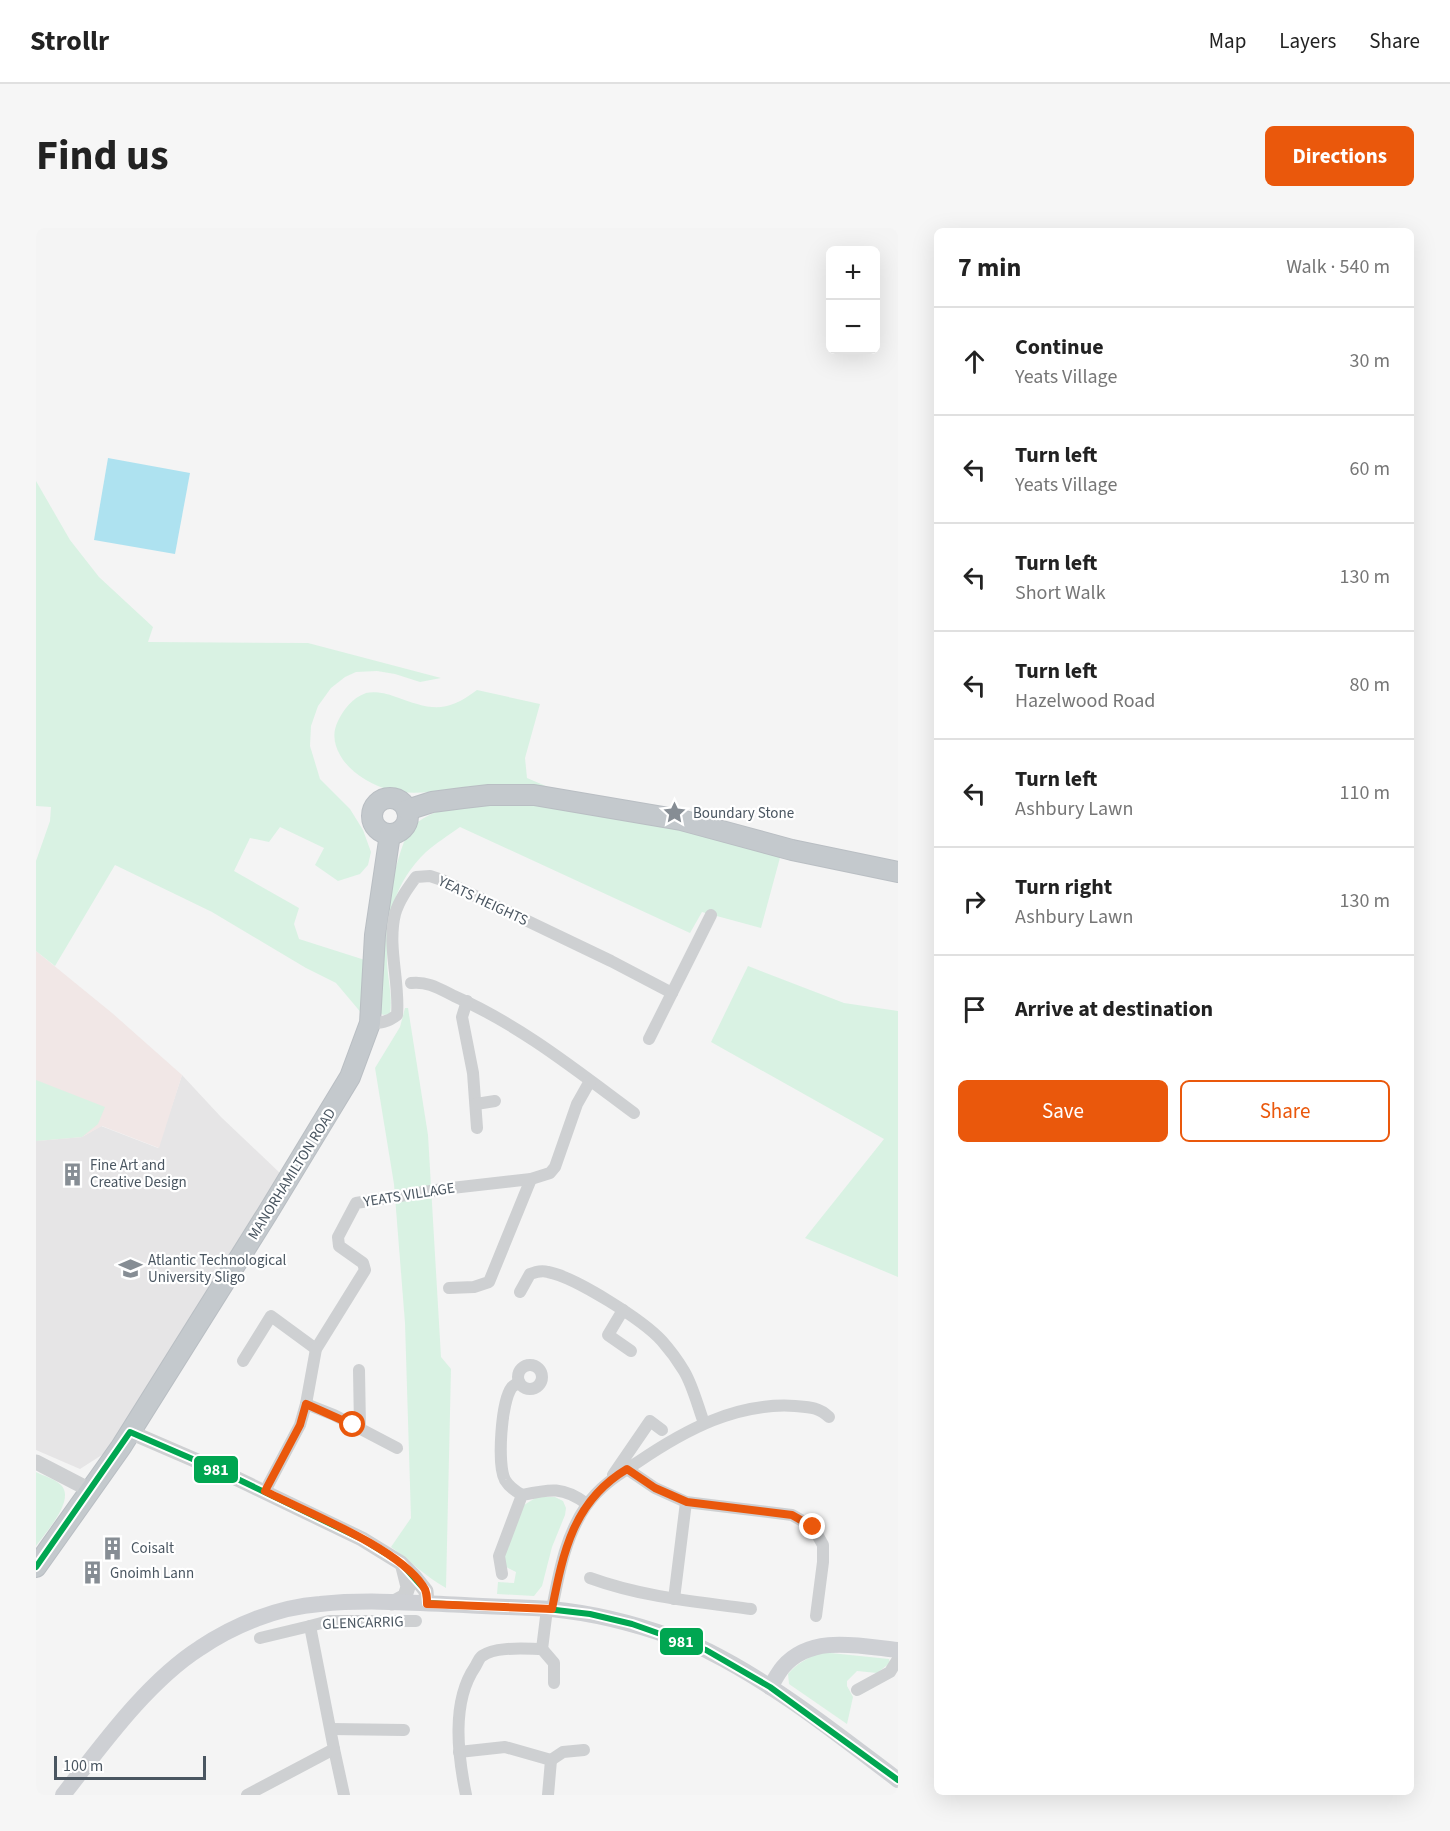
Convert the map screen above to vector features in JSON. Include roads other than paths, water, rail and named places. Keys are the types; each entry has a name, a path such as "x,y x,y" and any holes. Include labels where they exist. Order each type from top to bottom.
{"highway":[{"path":"406,810 432,802 463,798 489,795 534,795 681,820 792,850 898,872"},
{"path":"386,798 401,802 406,810 408,815 400,831 390,834 379,830 372,821 376,804 386,798"},
{"name":"MANORHAMILTON ROAD","path":"36,1567 130,1432 350,1077 369,1023 375,935 390,834"}],"main road":[{"path":"63,1795 145,1695 173,1667 227,1632 257,1619 288,1609 320,1604 392,1603 549,1609 590,1614 632,1624 706,1650 770,1687 898,1780"},
{"path":"770,1687 783,1667 799,1653 824,1644 898,1650"}],"street":[{"name":"YEATS HEIGHTS","path":"369,1023 381,1023 397,1015 398,1002 393,953 395,914 405,892 416,877 421,876 442,880 603,957 672,993"},
{"path":"649,1039 711,915"},
{"path":"411,983 424,982 467,1001 535,1039 634,1113"},
{"path":"467,1001 462,1017 472,1073 477,1128"},
{"name":"YEATS VILLAGE","path":"265,1491 300,1425 316,1348 365,1270 363,1263 339,1246 338,1238 356,1203 424,1191 531,1179 550,1173 555,1167 577,1104 590,1081"},
{"path":"476,1104 495,1101"},
{"path":"449,1288 474,1287 489,1282 531,1179"},
{"path":"520,1292 530,1274 540,1271 550,1272 574,1282 623,1310 662,1341 685,1372 704,1423"},
{"path":"623,1310 608,1335 631,1351"},
{"path":"243,1361 271,1316 316,1348"},
{"path":"358,1370 360,1428"},
{"path":"519,1382 511,1388 504,1405 501,1469 505,1480 512,1489 522,1495 563,1490 587,1504"},
{"path":"306,1404 334,1415 397,1448"},
{"path":"610,1479 668,1442 704,1423 747,1409 782,1405 810,1407 821,1410 829,1417"},
{"path":"542,1649 549,1609 566,1547 587,1504 610,1479 650,1421 662,1430"},
{"path":"130,1432 265,1491 362,1539 401,1563 423,1585 427,1604"},
{"path":"36,1462 90,1490"},
{"path":"627,1469 655,1488 687,1502 792,1515 813,1527 823,1545 816,1616"},
{"path":"502,1574 499,1556 522,1495"},
{"path":"674,1599 687,1502"},
{"path":"392,1603 405,1596 408,1587 401,1563"},
{"path":"590,1578 631,1591 674,1599 751,1608"},
{"name":"GLENCARRIG","path":"260,1638 329,1621 416,1621"},
{"name":"GLENCARRIG","path":"310,1626 344,1795"},
{"path":"466,1795 459,1752 459,1717 468,1678 482,1656 507,1648 542,1649 554,1663 554,1683"},
{"path":"857,1690 890,1672 898,1659"},
{"path":"331,1729 404,1730"},
{"path":"459,1752 505,1747 551,1760 563,1752 584,1750"},
{"path":"247,1795 334,1749"},
{"path":"548,1795 551,1760"}],"water":[{"path":"108,458 190,473 175,554 94,540"}],"place":[{"name":"Boundary Stone","path":"675,813"},
{"name":"Fine Art and Creative Design","path":"72,1174"},
{"name":"Atlantic Technological University Sligo","path":"130,1269"},
{"name":"Coisalt","path":"113,1548"},
{"name":"Gnoimh Lann","path":"92,1573"}]}
